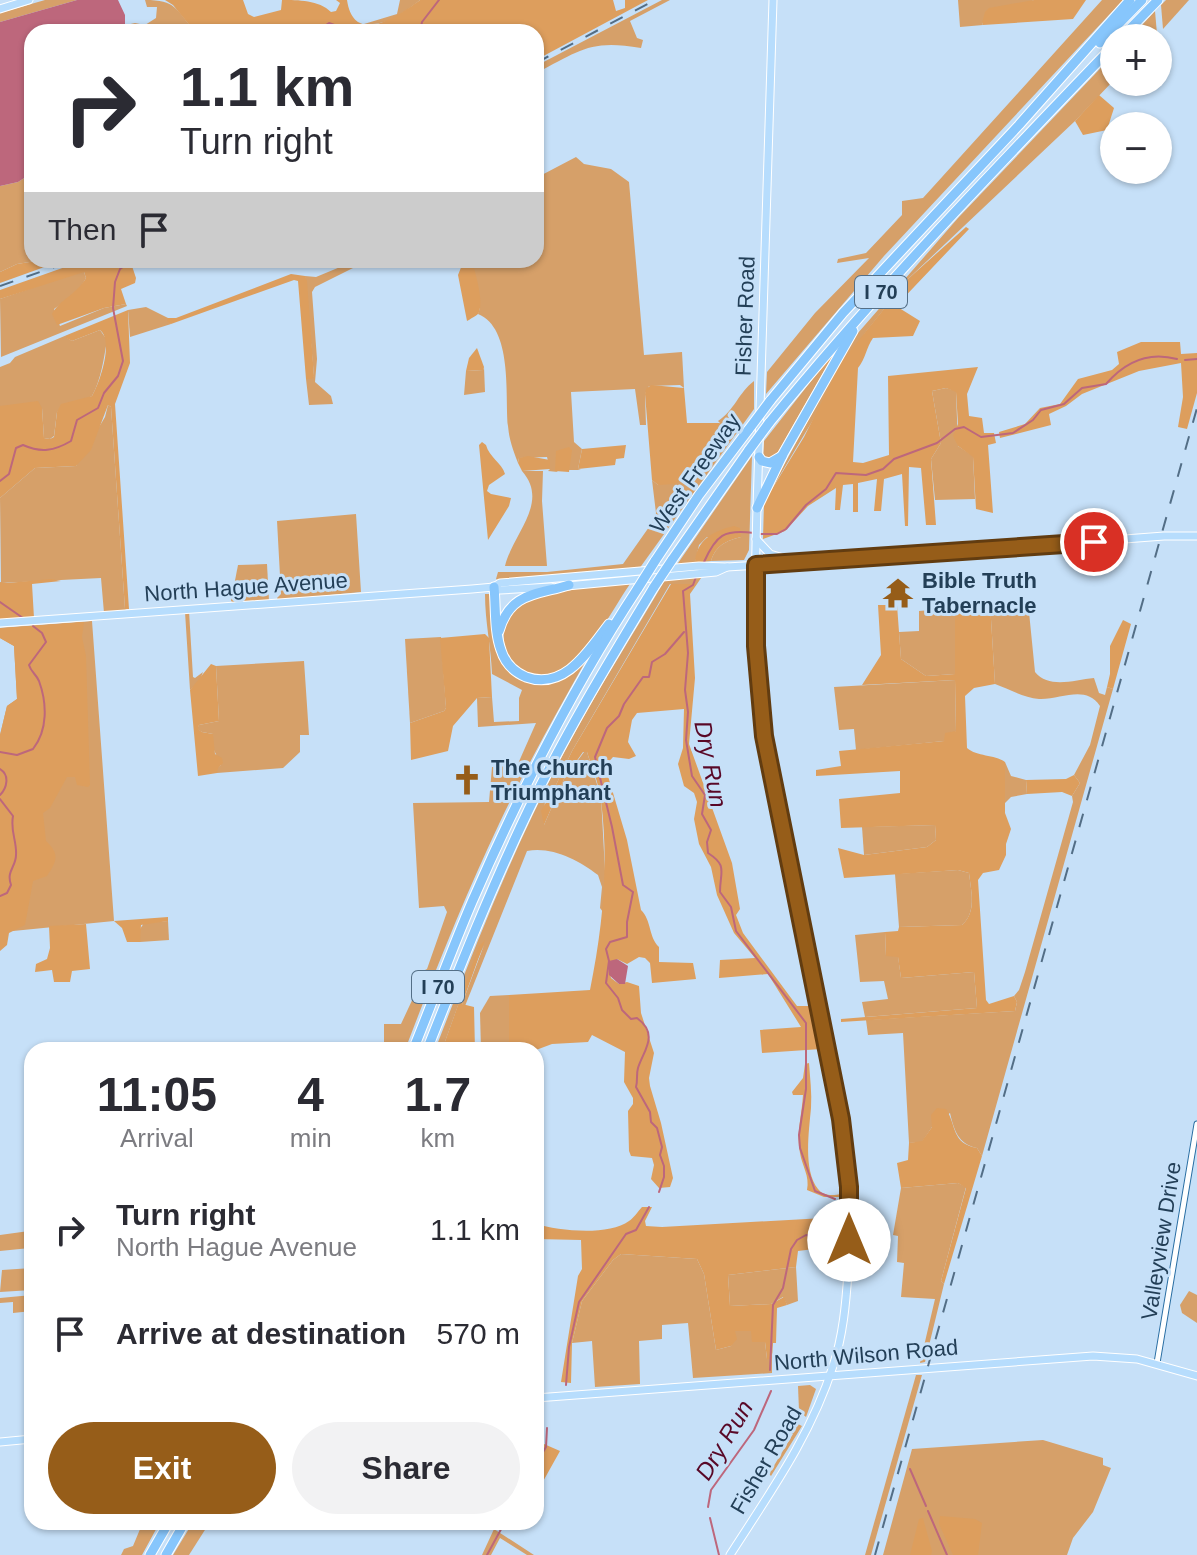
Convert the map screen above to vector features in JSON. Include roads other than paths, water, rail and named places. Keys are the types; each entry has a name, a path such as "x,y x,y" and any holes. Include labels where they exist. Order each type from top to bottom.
{"highway":[{"name":"West Freeway","path":"416,1042 462,925 523,790 628,604 704,489 770,401 843,313 1019,125 1130,0"},
{"path":"1019,125 1142,0"},
{"path":"1135,24 1158,0"},
{"name":"West Freeway","path":"430,1042 474,931 529,808 592,690 672,560 749,450 819,361 1100,60"},
{"path":"757,508 783,454 850,335 896,275"},
{"path":"759,457 770,463 783,454"},
{"path":"498,638 505,614 516,602 569,585"},
{"path":"494,587 498,638 504,658 514,670 537,680 555,679 580,661 628,604"},
{"path":"150,1555 164,1530"},
{"path":"166,1555 180,1530"}],"main road":[{"path":"0,9 29,0"},
{"name":"Fisher Road","path":"730,1555 800,1445 830,1375 846,1295 850,1220 846,1150 765,745 756,646 756,529 773,0"},
{"name":"North Hague Avenue","path":"0,623 494,587 500,583 699,566 798,563 1197,536"},
{"path":"756,539 770,554 798,563"},
{"name":"North Hague Avenue","path":"494,587 500,590 569,585 716,572 727,567"},
{"name":"North Wilson Road","path":"544,1397 1093,1356 1137,1359 1197,1376"},
{"path":"0,1442 24,1440"}],"street":[{"name":"Valleyview Drive","path":"1157,1363 1197,1124"}],"waterway":[{"path":"422,24 439,0"},
{"path":"327,24 332,24"},
{"path":"0,481 9,474 16,448 23,445 47,450 71,441 77,420 98,408 104,393 118,376 123,361 113,308 115,282 121,268"},
{"name":"Dry Run","path":"760,534 777,534 786,529 806,505 826,489 836,473 866,475 883,469 894,459 937,443 955,429 964,427 981,437 1013,433 1033,420 1041,410 1064,404 1082,388 1106,384 1137,361 1156,357 1177,359"},
{"name":"Dry Run","path":"1185,360 1197,359"},
{"name":"Dry Run","path":"704,562 722,536 735,532 754,533"},
{"name":"Dry Run","path":"696,577 693,585 683,591 688,653 686,740 692,776 705,795 702,814 711,830 707,842 708,853 721,866 720,892 731,907 736,931 806,1023 806,1089 800,1148 815,1191 835,1199"},
{"path":"0,602 23,618"},
{"path":"0,752 17,755 33,749 44,725 44,698 39,681 29,665 46,642 42,633 33,626"},
{"path":"659,1192 664,1177 660,1155 662,1147 657,1128 651,1122 650,1112 636,1087 638,1068 648,1043 648,1031 637,1018 631,1019 622,1010 618,998 606,983 609,961 606,949 610,942 627,937 633,892 623,885 595,757 607,728 619,716 643,677 649,677 652,662 665,654 684,632"},
{"path":"0,769 6,782 0,795"},
{"path":"0,799 13,816 16,850 11,885 7,893 0,896"},
{"path":"566,1385 569,1347 579,1302 626,1234 636,1230 649,1207"},
{"name":"Dry Run","path":"770,1370 773,1305 783,1288 791,1249 797,1240 806,1235 824,1239 838,1224 836,1212"},
{"name":"Dry Run","path":"708,1507 711,1490 754,1430 771,1391"},
{"path":"544,1450 547,1428"},
{"path":"910,1469 926,1506"},
{"path":"928,1511 947,1555"},
{"name":"Dry Run","path":"710,1518 719,1555"},
{"path":"487,1555 501,1530"}],"railway":[{"path":"544,59 655,0"},
{"path":"0,286 51,268"},
{"path":"875,1555 1197,408"}],"place":[{"name":"Bible Truth Tabernacle","path":"898,593"},
{"name":"The Church Triumphant","path":"467,780"}]}
